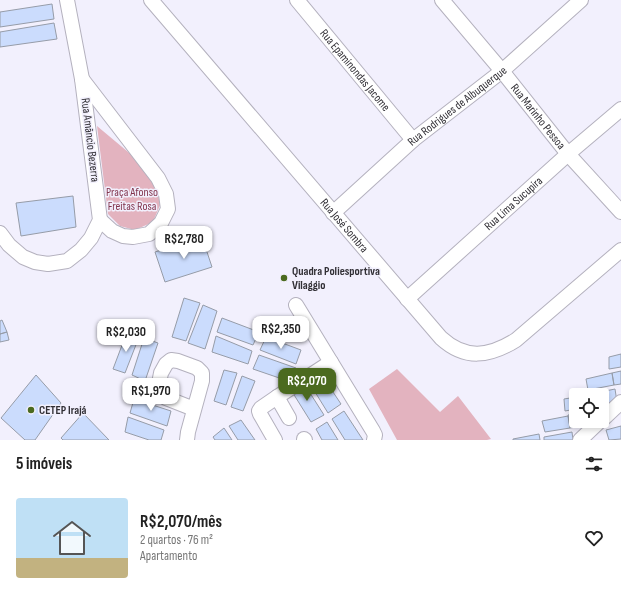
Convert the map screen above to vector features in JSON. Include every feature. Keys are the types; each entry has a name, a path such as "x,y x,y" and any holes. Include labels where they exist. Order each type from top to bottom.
{"street":[{"name":"Rua Amâncio Bezerra","path":"67,0 82,79 100,220"},
{"name":"Rua José Sombra","path":"151,0 407,299 449,345 463,352 477,354 505,347 516,340 621,250"},
{"name":"Rua Epaminondas Jacome","path":"297,0 413,140"},
{"name":"Rua Marinho Pessoa","path":"442,0 502,71 568,154 621,212"},
{"name":"Rua Rodrigues de Albuquerque","path":"333,212 413,140 502,71 581,0"},
{"path":"0,233 9,245 23,257 35,262 48,264 67,261 81,250 91,238 100,220 112,231 123,236 133,237 150,234 161,223 168,209 166,194 158,178 82,79"},
{"name":"Rua Lima Sucupira","path":"407,299 568,154 621,109"},
{"path":"296,305 373,431 375,435 374,440"},
{"path":"275,440 260,414 259,411 261,408 330,362"},
{"path":"277,397 289,418"},
{"path":"609,413 621,402"},
{"path":"187,440 194,409"},
{"path":"580,440 593,428"}],"green space":[{"name":"Praça Afonso Freitas Rosa","path":"97,126 146,167 157,188 160,205 153,222 135,230 120,226 108,214"},
{"path":"397,369 440,412 458,396 491,439 397,440 369,389"}],"building":[{"path":"52,4 54,19 0,27 0,12"},
{"path":"54,23 57,39 0,47 0,32"},
{"path":"73,196 76,227 21,236 16,203"},
{"path":"202,237 212,267 165,282 155,252"},
{"path":"184,298 200,303 186,341 172,337"},
{"path":"203,305 217,311 205,349 188,343"},
{"path":"222,318 259,332 253,345 217,332"},
{"path":"2,320 7,332 0,334 0,321"},
{"path":"7,332 9,340 0,342 0,334"},
{"path":"127,332 139,337 125,373 113,369"},
{"path":"216,336 252,351 248,364 212,352"},
{"path":"266,337 301,350 296,364 260,350"},
{"path":"144,338 158,343 145,381 132,375"},
{"path":"621,354 621,367 609,369 609,357"},
{"path":"259,355 296,368 291,382 253,369"},
{"path":"224,370 237,373 226,405 214,401"},
{"path":"319,371 341,404 328,413 307,379"},
{"path":"621,371 621,384 614,385 612,373"},
{"path":"612,373 614,385 598,388 588,388 586,379"},
{"name":"CETEP Irajá","path":"36,375 61,403 35,440 25,440 1,418"},
{"path":"242,376 255,381 243,411 231,407"},
{"path":"303,382 324,415 311,422 291,390"},
{"path":"615,389 617,402 609,403 609,390"},
{"path":"569,398 569,410 565,411 564,399"},
{"path":"134,399 171,411 167,426 130,413"},
{"path":"344,411 363,440 345,440 332,419"},
{"path":"83,413 109,440 63,440 61,438"},
{"path":"568,416 570,428 545,432 542,421"},
{"path":"128,417 164,430 161,440 149,440 125,432"},
{"path":"241,420 255,440 238,440 229,426"},
{"path":"327,422 338,440 322,440 316,429"},
{"path":"621,426 621,439 609,440 606,430"},
{"path":"224,428 232,440 215,440 213,437"},
{"path":"572,432 573,440 544,440 544,437"},
{"path":"539,434 540,440 513,440 513,439"}],"place":[{"name":"Quadra Poliesportiva Vilaggio","path":"284,278"},
{"name":"CETEP Irajá","path":"31,410"}]}
